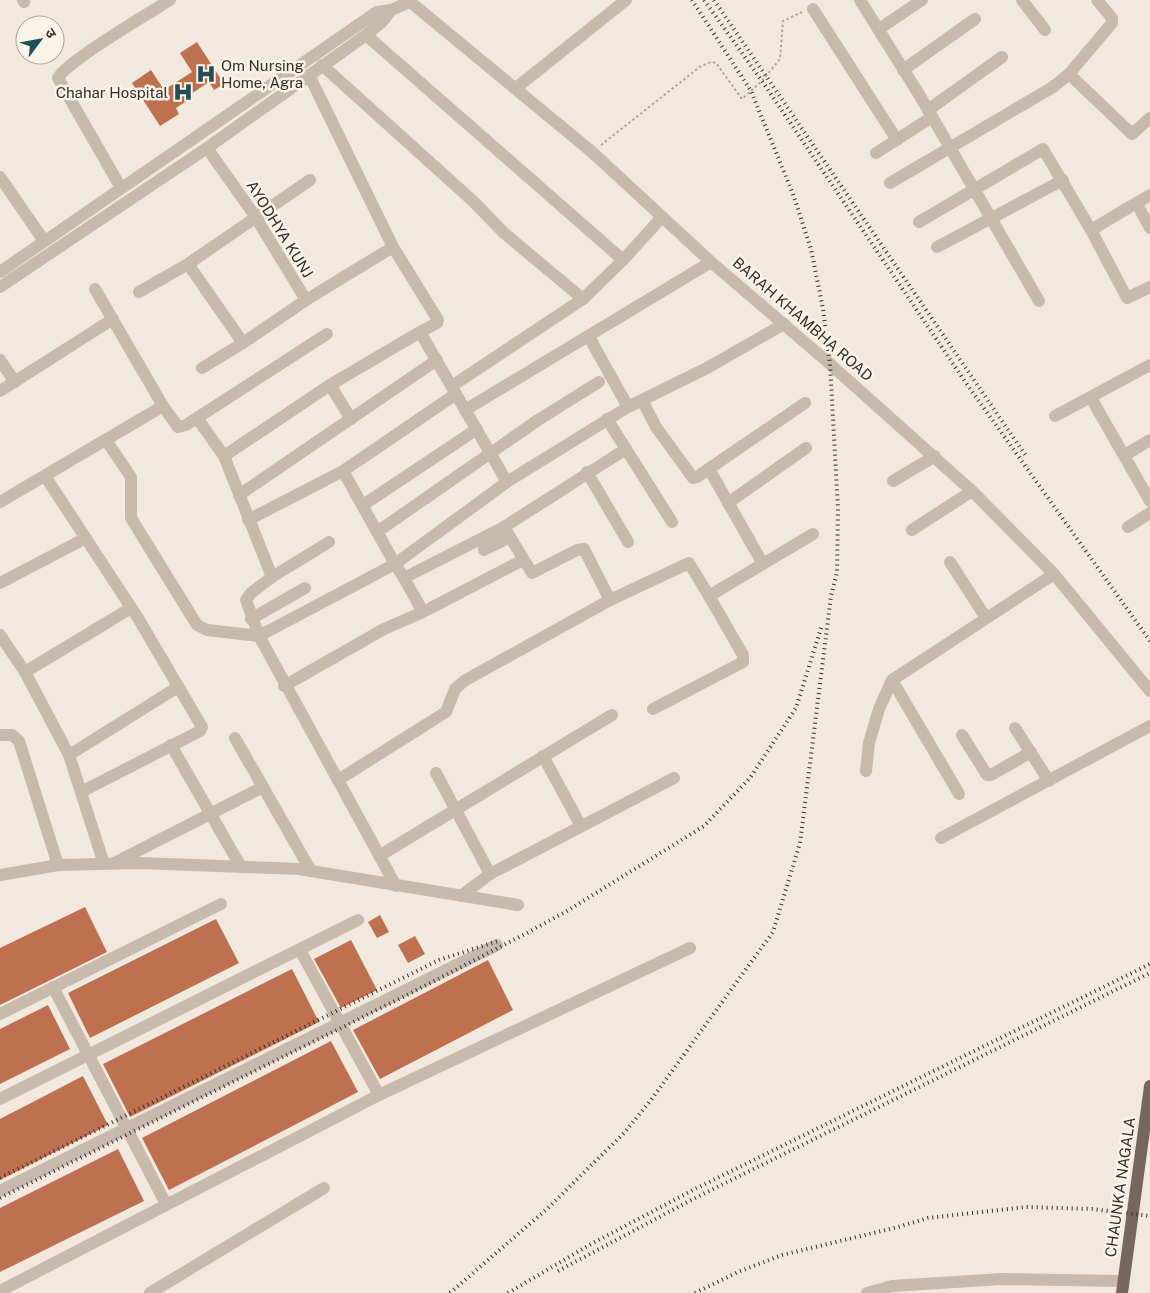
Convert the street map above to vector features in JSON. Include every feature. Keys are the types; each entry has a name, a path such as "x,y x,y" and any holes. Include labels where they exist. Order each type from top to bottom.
{"main road":[{"name":"CHAUNKA NAGALA","path":"1123,1287 1150,1086"}],"street":[{"path":"121,188 58,78 67,68 92,50 170,0"},
{"path":"516,88 626,0"},
{"path":"860,0 951,149 1039,301"},
{"path":"879,30 922,0"},
{"path":"1022,0 1045,30"},
{"path":"890,183 951,149 1053,87 1069,74 1112,23 1112,18 1097,0"},
{"path":"0,272 377,12 391,10 409,1"},
{"name":"BARAH KHAMBHA ROAD","path":"409,1 592,152 711,262 935,456 1054,574 1150,691"},
{"path":"814,9 897,140"},
{"path":"0,287 207,148 366,35 383,21 391,10"},
{"path":"904,70 975,19"},
{"path":"366,35 623,260"},
{"path":"876,153 897,140 1002,57"},
{"path":"322,65 474,202 504,234 583,300"},
{"path":"1069,74 1132,134 1150,118"},
{"path":"224,456 330,385 437,324 438,320 394,247 309,75"},
{"name":"AYODHYA KUNJ","path":"202,368 243,343 306,300 255,216 207,148"},
{"path":"919,222 1043,149 1092,230 1127,298 1150,287"},
{"path":"0,177 44,241"},
{"path":"139,292 188,264 255,216 310,180"},
{"path":"937,246 1063,180"},
{"path":"1092,230 1150,195"},
{"path":"1137,204 1150,228"},
{"path":"248,520 343,470 583,300 662,217"},
{"path":"306,300 394,247"},
{"path":"465,410 711,262"},
{"path":"188,264 243,343"},
{"path":"95,289 163,406 178,427 182,427 197,418 328,334"},
{"path":"0,391 113,319"},
{"path":"106,440 132,480 131,518 196,625 207,630 259,636 395,564 508,482 607,419 707,368 784,324"},
{"path":"420,332 508,482"},
{"path":"589,337 628,407"},
{"path":"0,360 15,382"},
{"path":"239,495 437,360"},
{"path":"1055,416 1148,369"},
{"path":"377,532 490,453 599,382"},
{"path":"330,385 351,419"},
{"path":"1091,398 1150,500"},
{"path":"642,400 656,427 690,476 697,478 805,403"},
{"path":"0,502 163,406"},
{"path":"197,418 224,456 272,577"},
{"path":"607,419 672,522"},
{"path":"363,505 477,429"},
{"path":"1125,455 1150,440"},
{"path":"728,503 806,448"},
{"path":"484,550 587,472 626,449"},
{"path":"894,481 935,456"},
{"path":"709,469 763,564"},
{"path":"343,470 423,612"},
{"path":"587,472 628,542"},
{"path":"45,476 131,608 202,727 200,731 80,792"},
{"path":"912,530 972,491"},
{"path":"1128,527 1150,513"},
{"path":"507,532 522,560 530,572 534,574 584,548 610,600"},
{"path":"404,578 507,532"},
{"path":"709,596 813,534"},
{"path":"0,583 86,538"},
{"path":"329,542 272,577 248,597 246,603 251,619 284,686 396,886"},
{"path":"284,686 384,629 423,612 522,560"},
{"path":"950,562 986,618"},
{"path":"338,780 446,712 455,689 464,681 610,600 689,563 744,660 740,664 653,709"},
{"path":"866,771 869,743 879,709 892,680 1054,574"},
{"path":"251,619 305,588"},
{"path":"25,672 131,608"},
{"path":"0,635 25,672 68,755 108,864"},
{"path":"892,680 959,794"},
{"path":"68,755 178,687"},
{"path":"379,856 612,715"},
{"path":"942,838 1150,726"},
{"path":"1015,728 1049,781"},
{"path":"0,734 12,734 18,741 58,865"},
{"path":"962,735 986,775 991,775 1030,752"},
{"path":"235,738 311,872"},
{"path":"171,745 241,867"},
{"path":"543,756 581,826"},
{"path":"436,773 490,874"},
{"path":"461,896 490,874 674,778"},
{"path":"108,864 263,787"},
{"path":"0,875 58,865 108,864 241,867 311,872 518,905"},
{"path":"0,1014 221,904"},
{"path":"0,1099 358,920"},
{"path":"0,1191 497,946"},
{"path":"0,1291 379,1094 690,948"},
{"path":"300,950 379,1094"},
{"path":"53,988 166,1204"},
{"path":"150,1293 324,1188"},
{"path":"867,1293 892,1286 1002,1279 1123,1287"}],"path":[{"path":"592,152 701,66 711,62 716,63 742,99 775,68 780,59 783,21 797,14"}],"building":[{"path":"197,42 224,84 214,90 209,82 191,94 193,97 176,108 179,114 160,126 132,83 151,70 164,90 192,72 180,53"},
{"path":"85,907 107,952 0,1005 0,948"},
{"path":"380,915 389,932 377,938 368,922"},
{"path":"216,919 239,963 90,1038 68,993"},
{"path":"415,936 425,954 408,963 398,945"},
{"path":"351,940 377,990 341,1008 314,959"},
{"path":"488,960 513,1010 380,1079 353,1030"},
{"path":"292,969 319,1022 130,1117 103,1064"},
{"path":"48,1005 70,1049 0,1084 0,1029"},
{"path":"331,1041 358,1092 169,1190 142,1138"},
{"path":"83,1076 108,1125 0,1180 0,1119"},
{"path":"118,1149 144,1201 0,1272 0,1208"}],"railway":[{"path":"450,1293 548,1208 624,1133 651,1100 773,932 800,843 831,596 837,572 838,509 830,364 823,309 811,249 793,194 751,91 692,0"},
{"path":"704,0 762,81 966,383 1150,641"},
{"path":"714,0 1026,456"},
{"path":"0,1198 525,934 567,911 704,826 750,778 796,708 822,625"},
{"path":"0,1178 439,960 498,941"},
{"path":"508,1293 591,1244 693,1190 1150,964"},
{"path":"558,1271 697,1197 1150,973"},
{"path":"695,1293 738,1272 782,1255 928,1218 1026,1207 1092,1209 1150,1216"}],"place":[{"name":"Om Nursing Home, Agra","path":"206,74"},
{"name":"Chahar Hospital","path":"183,92"}]}
